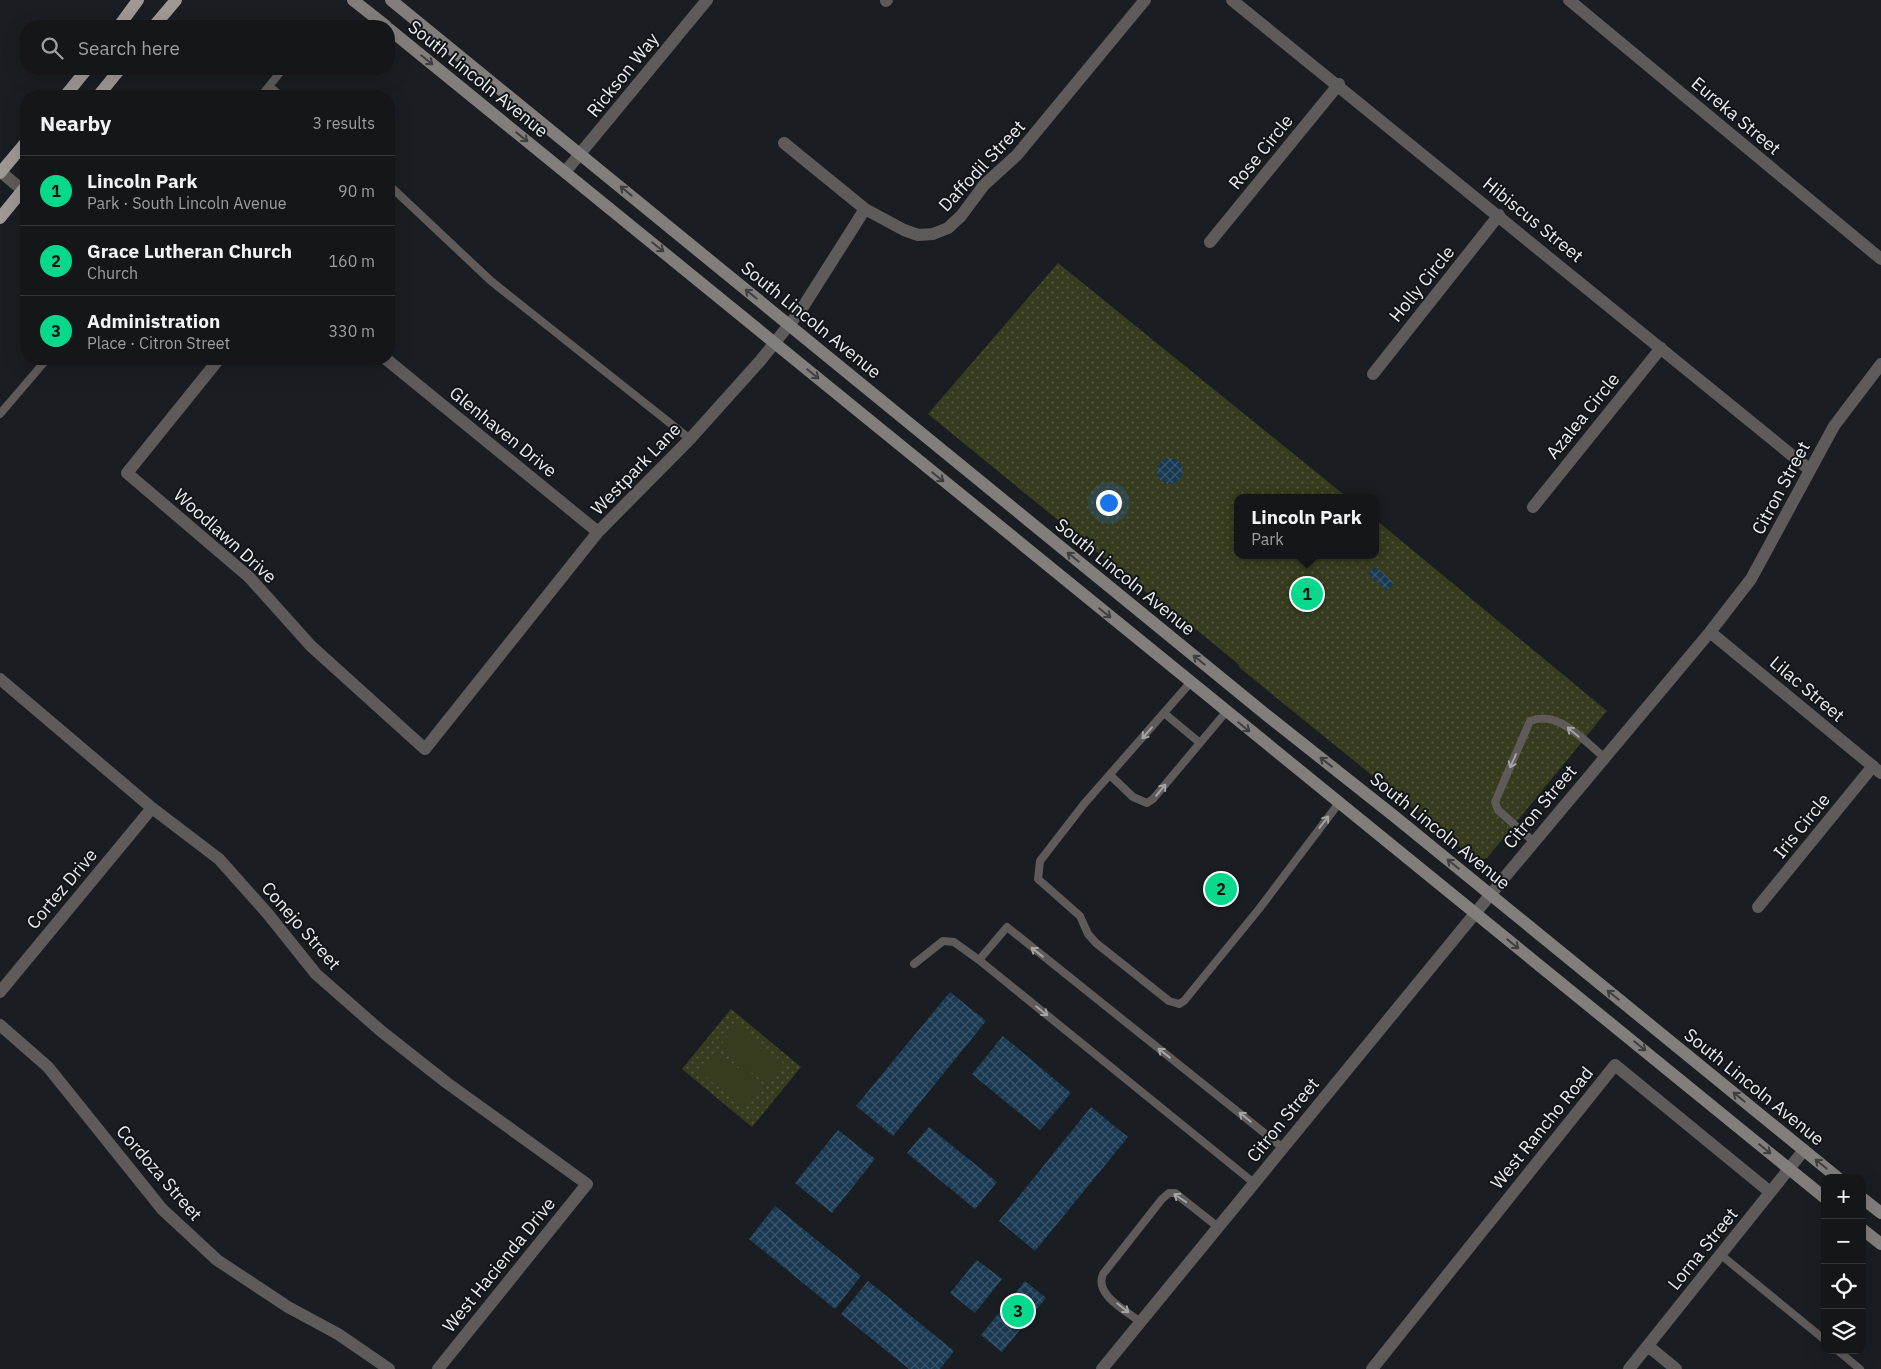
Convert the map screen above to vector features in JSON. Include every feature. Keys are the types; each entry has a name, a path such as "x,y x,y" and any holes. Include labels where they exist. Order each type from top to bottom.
{"main road":[{"path":"123,20 138,0"},
{"path":"159,20 176,0"},
{"name":"South Lincoln Avenue","path":"353,0 378,20"},
{"name":"South Lincoln Avenue","path":"391,0 1269,717 1491,894 1833,1174"},
{"name":"South Lincoln Avenue","path":"395,34 1821,1195"},
{"path":"70,90 82,75"},
{"path":"103,90 115,75"},
{"path":"0,172 20,149"},
{"path":"0,218 20,196"},
{"path":"1866,1201 1881,1213"},
{"path":"1866,1231 1881,1244"}],"street":[{"name":"Rickson Way","path":"565,172 707,0"},
{"name":"Daffodil Street","path":"784,143 828,181 865,209 918,235 933,234 948,228 961,216 984,186 1037,132 1146,0"},
{"name":"Hibiscus Street","path":"1232,0 1339,84 1810,470"},
{"name":"Eureka Street","path":"1569,0 1881,259"},
{"name":"Rose Circle","path":"1210,242 1339,84"},
{"path":"0,172 20,186"},
{"name":"Westpark Lane","path":"426,749 598,532 690,439 775,343 789,325 865,209"},
{"name":"Holly Circle","path":"1373,374 1500,215"},
{"name":"Azalea Circle","path":"1533,506 1661,348"},
{"name":"Citron Street","path":"1102,1369 1475,913 1710,632 1751,579 1834,426 1881,364"},
{"name":"Woodlawn Drive","path":"213,365 127,473 249,577 311,646 426,749"},
{"name":"Glenhaven Drive","path":"393,365 598,532"},
{"name":"Lilac Street","path":"1710,632 1877,770"},
{"name":"Conejo Street","path":"0,679 152,808 220,858 316,974 352,1006 447,1083 587,1184"},
{"name":"Iris Circle","path":"1758,908 1877,770"},
{"name":"Cortez Drive","path":"0,992 152,808"},
{"name":"Cordoza Street","path":"0,1025 48,1067 162,1208 217,1260 288,1307 338,1334 389,1369"},
{"name":"West Rancho Road","path":"1372,1369 1615,1065 1770,1192"},
{"name":"Lorna Street","path":"1629,1369 1804,1150"},
{"name":"West Hacienda Drive","path":"438,1369 587,1184"},
{"path":"1648,1346 1676,1369"}],"lane":[{"path":"266,90 278,75"},
{"path":"269,86 274,90"},
{"path":"395,191 491,281 690,439"},
{"path":"0,414 42,365"},
{"path":"1190,683 1084,804 1040,862 1038,879 1080,916 1088,934 1096,943 1173,1003 1184,1001 1259,909 1339,803"},
{"path":"1110,775 1133,797 1146,803 1153,799 1226,712"},
{"path":"1164,714 1200,743"},
{"path":"1534,842 1498,810 1495,802 1530,722 1545,718 1562,723 1604,757"},
{"path":"979,960 1007,928 1283,1148"},
{"path":"914,964 943,941 954,942 979,960 1254,1183"},
{"path":"1140,1322 1106,1294 1099,1282 1103,1274 1162,1199 1170,1192 1175,1193 1218,1227"},
{"path":"1720,1255 1821,1337"},
{"path":"1842,1354 1860,1369"}],"green space":[{"path":"1058,263 1343,494 1234,494 1234,559 1379,559 1379,522 1607,711 1487,858 1478,860 1240,668 1238,664 1197,630 1190,628 928,414"},
{"path":"731,1009 801,1067 752,1127 682,1069"},
{"path":"737,1025 783,1063 766,1084 720,1046"},
{"path":"717,1051 763,1088 745,1109 700,1072"}],"building":[{"path":"1170,458 1179,462 1183,471 1179,480 1170,484 1161,480 1157,471 1161,462"},
{"path":"1375,566 1394,583 1387,591 1368,574"},
{"path":"950,992 986,1021 893,1136 856,1106"},
{"path":"1003,1036 1071,1093 1040,1130 972,1074"},
{"path":"1091,1107 1128,1137 1035,1251 999,1221"},
{"path":"929,1127 997,1182 975,1209 907,1153"},
{"path":"838,1130 875,1159 832,1213 795,1183"},
{"path":"775,1206 861,1276 835,1309 749,1239"},
{"path":"977,1260 1002,1279 975,1313 950,1293"},
{"path":"868,1281 954,1351 940,1369 909,1369 841,1314"},
{"path":"1025,1281 1046,1298 1002,1352 981,1335"}],"place":[{"name":"Lincoln Park","path":"1307,594"},
{"name":"Grace Lutheran Church","path":"1221,889"},
{"name":"Administration","path":"1018,1311"}]}
